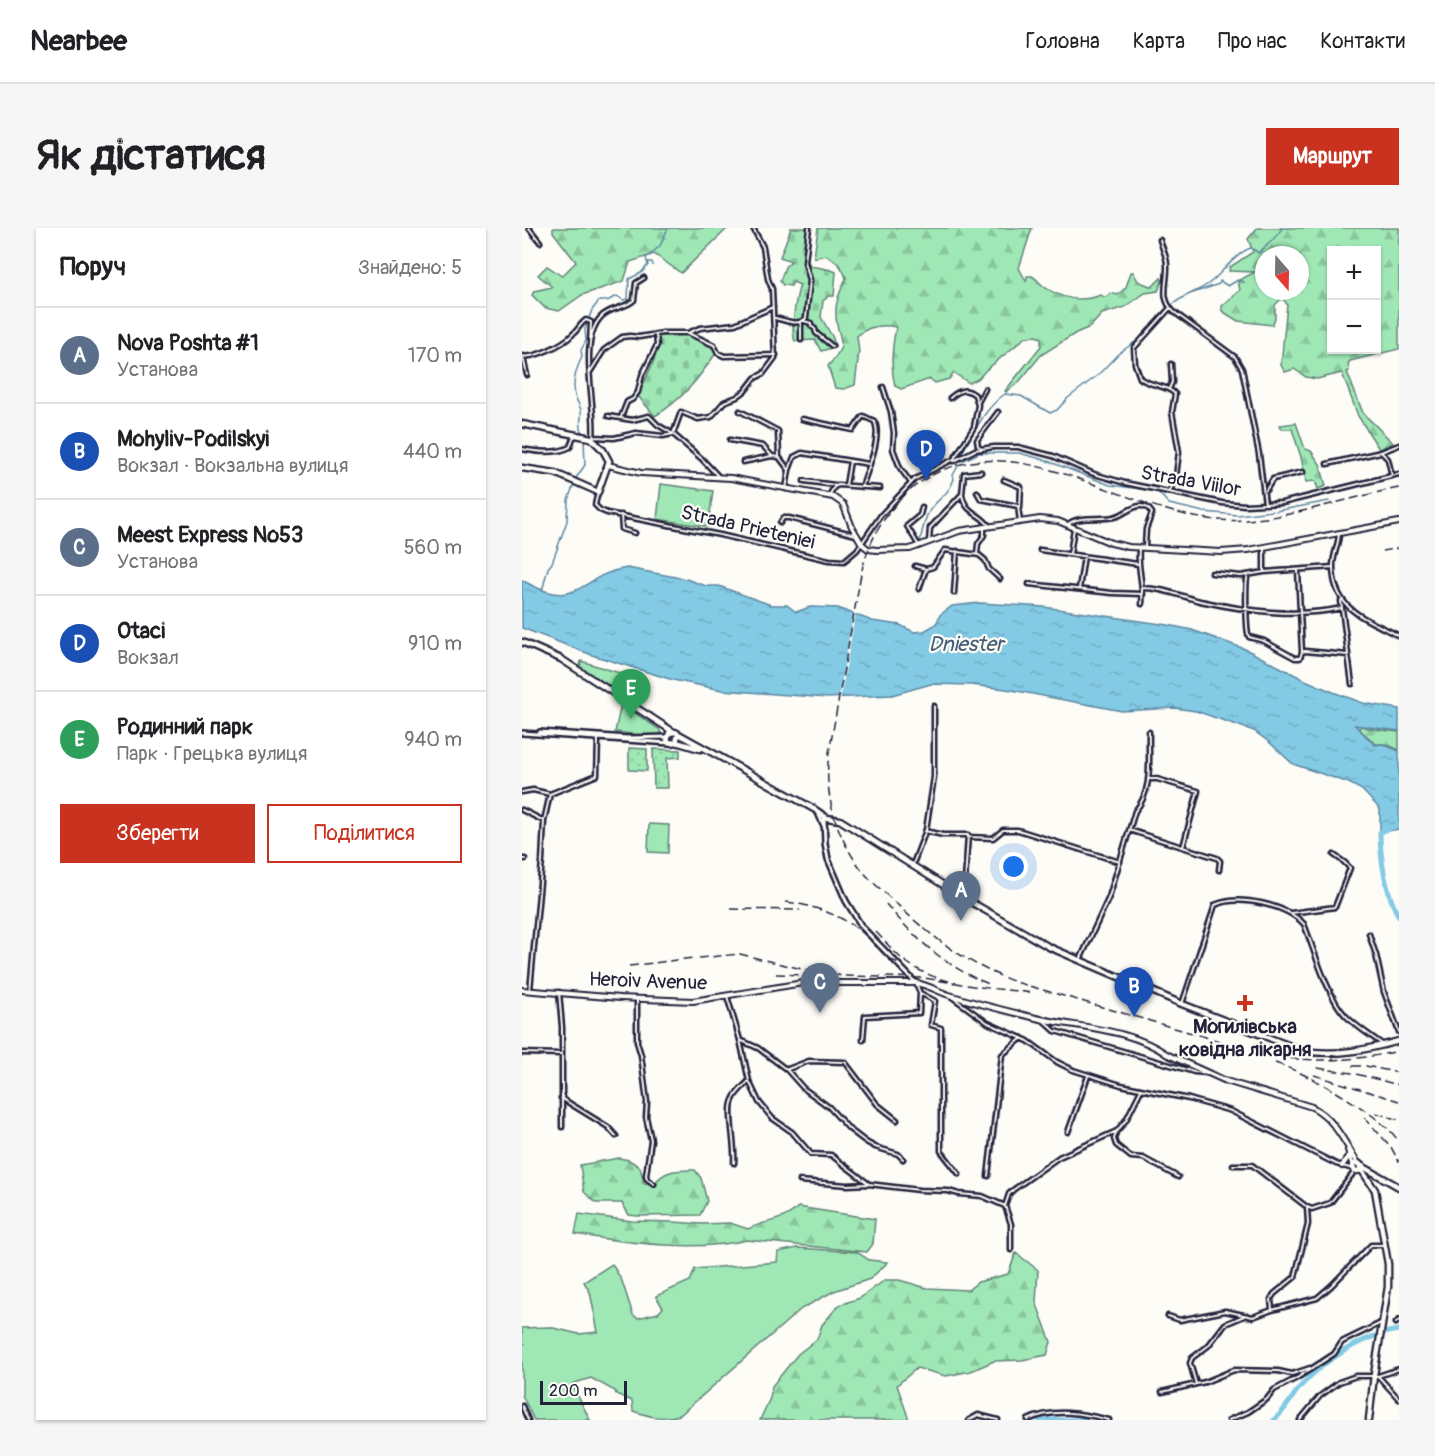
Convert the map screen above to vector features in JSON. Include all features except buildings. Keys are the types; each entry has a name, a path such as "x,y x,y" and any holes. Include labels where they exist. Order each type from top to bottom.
{"highway":[{"path":"522,424 593,438 608,457 608,465 598,492 555,473 522,468"},
{"path":"522,642 561,658 678,735 828,818 840,820 964,898 1049,947 1182,1004 1303,1051 1338,1054 1399,1041"},
{"path":"660,724 667,737 673,742 709,751"},
{"path":"667,737 672,731"},
{"path":"673,742 678,735"},
{"path":"1360,1170 1399,1187"},
{"path":"1360,1170 1375,1190 1386,1245 1389,1279 1369,1420"},
{"path":"1375,1190 1378,1184 1386,1181"}],"main road":[{"path":"608,465 640,473 718,476 829,496 843,504 863,546 873,550 919,546 959,531 986,526 1051,519 1111,543 1139,549 1231,552 1399,522"},
{"path":"522,732 673,742"},
{"path":"598,737 646,739 667,737"},
{"path":"818,812 826,830"},
{"path":"826,830 828,818"},
{"path":"828,818 825,843 828,859 846,902 862,927 916,983"},
{"name":"Heroiv Avenue","path":"522,990 693,1001 803,982 916,983 972,1001 1132,1038 1226,1081 1312,1107 1324,1113 1333,1123 1360,1170"},
{"path":"1347,1146 1349,1155 1360,1170"},
{"path":"1341,1166 1349,1155"}],"street":[{"path":"529,228 540,242"},
{"path":"673,434 681,412 698,419 711,417 724,402 737,397 755,378 763,374 776,355 772,289 768,279 763,247 753,228"},
{"path":"801,340 810,289 810,272 805,262 809,228"},
{"path":"1160,240 1167,264 1165,292 1170,308 1235,357 1242,369 1259,454 1265,504"},
{"path":"590,344 595,323 606,312 631,303 634,300 636,283 644,278"},
{"path":"591,372 604,350 622,337 688,333 700,328 735,324 773,307"},
{"path":"1170,308 1134,348 1133,352 1140,378 1153,385 1170,389 1175,395 1172,412 1180,449 1176,476 1170,491"},
{"path":"775,318 811,323 816,333 832,346"},
{"path":"527,375 523,356 546,351 572,336 583,321 589,320 593,438 614,438 636,433 663,436 673,434"},
{"path":"688,333 714,345 718,353 724,356 776,355"},
{"path":"621,418 627,402 633,399 638,392 642,375 657,345 656,335"},
{"path":"1170,389 1171,364"},
{"path":"883,387 891,412 894,433 893,449 900,468 911,483"},
{"path":"955,460 974,427 978,402 985,389"},
{"path":"950,398 964,390 975,395 978,402"},
{"path":"740,411 778,431 779,457 789,470"},
{"path":"982,449 977,444 979,436 998,412"},
{"path":"608,416 632,420 649,416 702,459 718,476"},
{"path":"802,419 853,430 857,428 861,418 870,417 874,420 877,427 876,440 862,487"},
{"path":"522,449 543,451 566,449 570,447 573,438 579,435"},
{"path":"730,440 763,446 772,456"},
{"path":"1327,464 1381,452 1399,445"},
{"name":"Strada Viilor","path":"911,483 922,475 968,453 1004,447 1039,452 1104,477 1135,485 1226,504 1282,503 1399,474"},
{"path":"1381,452 1388,459 1392,476"},
{"path":"786,489 794,457 800,453 869,464"},
{"path":"743,462 772,456 779,457"},
{"path":"846,485 850,461"},
{"path":"977,554 986,521 972,513 964,502 962,494 963,475 981,472"},
{"name":"Strada Viilor","path":"1264,492 1273,480 1303,472"},
{"path":"1004,480 1021,487 1020,522"},
{"path":"804,482 880,488"},
{"name":"Strada Prieteniei","path":"598,492 595,505 598,509 608,513 720,535 836,562 847,560 863,546 881,515 911,483"},
{"path":"829,496 834,487 838,485"},
{"path":"977,492 981,499 1013,504 1020,508"},
{"path":"928,542 930,528 962,494"},
{"path":"1067,525 1073,520 1119,516 1132,507 1140,505 1151,511 1151,518 1146,529 1145,549"},
{"path":"919,546 907,526 920,515 922,507"},
{"path":"621,515 622,529 635,532"},
{"path":"780,523 783,518 789,518 856,535"},
{"path":"1070,554 1074,528"},
{"path":"1339,533 1333,567 1341,601 1352,684"},
{"path":"1264,547 1264,572"},
{"path":"1139,549 1138,564 1143,594 1142,604"},
{"path":"915,566 926,569 933,567 942,552 948,550 977,554 985,560 989,569 1000,579"},
{"path":"1040,550 1138,564"},
{"path":"954,593 957,551"},
{"path":"1079,589 1084,556"},
{"path":"1212,573 1248,575 1333,567"},
{"path":"919,589 926,569"},
{"path":"1248,575 1246,582 1248,635 1295,658 1300,658 1302,652 1298,570"},
{"path":"1029,584 1118,594 1143,594"},
{"path":"1142,588 1168,590 1196,600 1300,615 1342,608"},
{"path":"1341,601 1354,611 1399,636"},
{"path":"1302,652 1348,654"},
{"path":"913,864 925,831 934,777 934,706"},
{"path":"1080,960 1109,897 1135,811 1143,801 1147,790 1149,732"},
{"path":"522,792 538,790 550,794 597,775 598,737"},
{"path":"1148,779 1157,779 1198,791 1183,847"},
{"path":"530,990 544,821 550,794"},
{"path":"522,810 544,821"},
{"path":"925,831 943,835 993,838 1003,830 1018,830 1120,862"},
{"path":"1129,830 1217,858 1220,861 1220,870"},
{"path":"964,898 968,836"},
{"path":"1182,1004 1215,905 1224,901 1241,899 1291,913 1335,907 1350,868 1334,855"},
{"path":"1291,913 1304,924 1323,974 1344,1015 1384,1045"},
{"path":"1369,934 1384,992 1399,1032"},
{"path":"863,1040 865,1016 919,1013 920,993 916,983"},
{"path":"559,992 562,1027 562,1127"},
{"path":"920,993 935,1001 931,1025 941,1028 941,1151 958,1174"},
{"path":"946,994 988,1023 1022,1038 1058,1062 1141,1090 1190,1099 1232,1111 1341,1166 1360,1170"},
{"path":"727,996 740,1040 748,1081 759,1102 772,1118 792,1132 811,1154 831,1155 869,1184"},
{"path":"637,999 637,1042 641,1055 647,1102 646,1117 651,1140 646,1174 647,1179 654,1184"},
{"path":"968,1009 972,1001"},
{"path":"1043,1019 1056,1031 1194,1072 1210,1072"},
{"path":"988,1176 1002,1055 1022,1038"},
{"path":"740,1040 758,1048 787,1070 803,1088 829,1107 849,1129 875,1147 898,1154 903,1159"},
{"path":"522,1053 561,1054"},
{"path":"787,1070 809,1061 845,1062 877,1104 897,1120"},
{"path":"1068,1132 1088,1074"},
{"path":"734,1163 735,1147 731,1107 737,1093 748,1081"},
{"path":"1011,1250 1011,1224 1005,1206 1009,1194 1053,1161 1116,1131 1126,1120 1141,1090"},
{"path":"561,1098 608,1127 616,1136"},
{"path":"1116,1131 1114,1139 1116,1145 1131,1157 1143,1158 1178,1177"},
{"path":"1233,1165 1252,1165 1312,1209 1330,1203 1360,1170"},
{"path":"800,1181 847,1185 869,1184 982,1196 1005,1206"},
{"path":"1272,1310 1270,1304 1274,1293 1295,1277 1308,1224 1307,1207"},
{"path":"1168,1316 1180,1320 1198,1314 1225,1311 1244,1316 1258,1316 1317,1298 1371,1245 1386,1245"},
{"path":"1196,1385 1190,1363 1192,1358 1208,1346 1225,1324 1244,1316"},
{"path":"1229,1420 1248,1412 1267,1399 1274,1390 1334,1354 1342,1342 1382,1322"},
{"path":"1162,1392 1196,1385 1234,1370 1278,1371 1292,1374 1313,1366"},
{"path":"1300,1420 1320,1396 1339,1382 1356,1377 1376,1376 1399,1369"},
{"path":"1376,1376 1399,1399"},
{"path":"522,1406 528,1420"},
{"path":"1028,1420 1061,1412 1109,1420"},
{"path":"969,1420 978,1415 998,1420"},
{"path":"1306,1415 1310,1420"}],"green space":[{"path":"553,228 728,228 681,273 654,254 630,262 624,281 582,295 559,311 545,308 532,295 534,291 552,287 538,275 547,266 562,276 576,262 553,232"},
{"path":"791,228 809,228 806,249 809,263 812,266 836,272 834,296 829,296 823,301 821,317 833,338 835,347 821,351 815,340 795,341 793,322 800,285 793,282 791,286 783,285 780,281 785,267 791,261 780,257"},
{"path":"818,228 1032,228 1019,268 1026,281 1027,276 1032,276 1044,287 1060,295 1087,299 1101,295 1108,296 1110,293 1118,295 1126,287 1131,272 1138,281 1152,287 1161,278 1162,281 1158,291 1145,293 1125,307 1102,314 1090,327 1041,355 1019,382 1006,392 1041,346 1041,338 1026,337 978,379 969,383 954,373 949,379 935,383 930,379 901,389 895,386 892,371 896,327 875,327 857,336 859,352 855,385 844,389 835,388 828,366 841,345 836,309 846,278 841,267 833,259 825,255 814,258"},
{"path":"1257,228 1399,228 1399,349 1381,353 1381,246 1327,246 1327,354 1379,354 1350,361 1347,372 1363,413 1393,443 1379,449 1358,416 1342,373 1317,379 1306,377 1294,369 1285,372 1281,365 1287,304 1284,300 1309,300 1309,246 1255,246 1255,272 1229,271 1230,267 1253,252 1248,239"},
{"path":"1255,272 1255,300 1280,300 1275,305 1275,318 1272,325 1238,321 1222,311 1222,306 1240,290 1238,281"},
{"path":"686,335 711,346 716,353 689,388 655,416 638,396 655,358 659,336"},
{"path":"1296,423 1305,449 1311,451 1320,464 1326,486 1318,489 1315,481 1306,482 1292,429 1282,429 1280,425"},
{"path":"661,484 713,491 708,527 657,519"},
{"path":"581,661 645,681 635,703 580,668"},
{"path":"621,704 659,729 662,735 615,732"},
{"path":"1362,726 1399,732 1399,750 1386,744 1376,744 1358,728"},
{"path":"629,748 647,749 647,771 629,770"},
{"path":"653,749 680,750 680,757 667,758 668,788 654,788"},
{"path":"649,824 669,825 668,853 648,852"},
{"path":"619,1158 629,1160 640,1167 644,1183 654,1184 663,1175 672,1171 695,1170 701,1178 707,1201 700,1215 629,1215 622,1203 596,1203 584,1192 580,1165"},
{"path":"798,1207 875,1219 873,1244 867,1252 747,1240 727,1244 684,1246 575,1234 579,1214 632,1221 730,1223 748,1229 781,1218"},
{"path":"797,1248 857,1252 869,1260 888,1262 870,1279 834,1291 801,1309 680,1415 656,1417 633,1411 632,1401 591,1378 572,1384 590,1420 534,1420 522,1395 522,1346 524,1344 522,1344 522,1328 549,1327 579,1334 598,1332 590,1292 584,1282 612,1264 622,1281 633,1315 638,1318 658,1313 663,1308 656,1296 690,1281 695,1269 777,1262 778,1252"},
{"path":"1016,1253 1038,1270 1036,1302 1051,1342 1047,1355 1022,1360 994,1361 971,1371 946,1376 917,1368 897,1385 909,1420 760,1420 770,1398 772,1386 798,1354 817,1339 822,1325 839,1305 860,1298 885,1280 899,1280 927,1288 968,1290 978,1282 1008,1274"}],"water":[{"name":"Dniester","path":"627,568 686,579 706,586 719,586 771,605 787,605 796,612 810,607 838,608 872,621 900,625 914,632 924,631 933,626 940,615 952,606 980,603 1044,607 1192,630 1245,649 1333,692 1363,703 1399,709 1399,731 1355,725 1375,745 1383,744 1399,751 1399,829 1380,832 1380,809 1362,790 1349,783 1293,764 1254,731 1196,711 1174,708 1122,711 1006,689 971,685 931,684 892,695 828,698 722,690 673,680 592,655 522,628 522,580 541,590 568,593 611,572"}],"pier":[{"path":"854,610 856,611 840,701 838,701"}],"waterway":[{"path":"583,434 580,425 581,409 574,382 582,357 581,350 586,341 585,329 592,310 599,301 607,301 617,296 623,300 628,299 629,279 641,273 648,265 646,258 660,246 668,228"},
{"path":"1171,306 1207,285 1236,257 1247,250 1251,248 1259,253 1282,228"},
{"path":"647,262 652,262 653,265"},
{"path":"1190,294 1219,284 1220,281 1228,286 1238,280 1244,282"},
{"path":"960,456 985,414 1005,394 1021,396 1050,413 1057,410 1068,398 1098,375 1118,354 1139,339 1167,307"},
{"path":"576,478 585,465 584,439"},
{"path":"958,460 962,461 979,453 1019,453 1045,460 1110,485 1157,491 1169,504 1204,512 1237,515 1273,511"},
{"path":"920,542 928,514 952,485 957,460"},
{"path":"542,591 548,568 552,563 567,521 568,500 574,484"},
{"path":"1276,511 1329,501"},
{"path":"1399,825 1380,832 1385,876 1394,908 1399,917"},
{"path":"1274,1420 1309,1377 1332,1359 1372,1337 1399,1330"},
{"path":"1039,1420 1086,1420"}],"railway":[{"path":"1399,488 1286,515 1217,520 1179,513 1063,474 1024,464 987,461 950,467 914,487 895,505 880,526 864,561 829,753 828,770 828,786 835,819 848,849 867,876 930,933 957,953 987,970 1019,983 1268,1055 1334,1060 1399,1051"},
{"path":"1382,551 1399,548"},
{"path":"786,902 816,908 846,921 863,933 885,955 902,964"},
{"path":"886,904 932,951 959,970 989,984"},
{"path":"731,909 800,910"},
{"path":"876,932 906,962 935,977 967,985 1032,993"},
{"path":"699,958 740,954 814,972 844,976 924,978 954,983"},
{"path":"629,966 693,958"},
{"path":"776,974 802,975"},
{"path":"1275,1063 1305,1075 1343,1096 1377,1120 1399,1142"},
{"path":"1352,1066 1366,1066 1399,1073"},
{"path":"1317,1068 1352,1073 1399,1085"},
{"path":"1314,1075 1399,1101"},
{"path":"1376,1113 1399,1120"},
{"path":"1364,1117 1391,1147 1399,1162"}],"place":[{"name":"Otaci","path":"926,480"},
{"name":"Родинний парк","path":"631,719"},
{"name":"Nova Poshta #1","path":"961,921"},
{"name":"Могилівська ковідна лікарня","path":"1245,1003"},
{"name":"Meest Express №53","path":"820,1013"},
{"name":"Mohyliv-Podilskyi","path":"1134,1017"}]}
